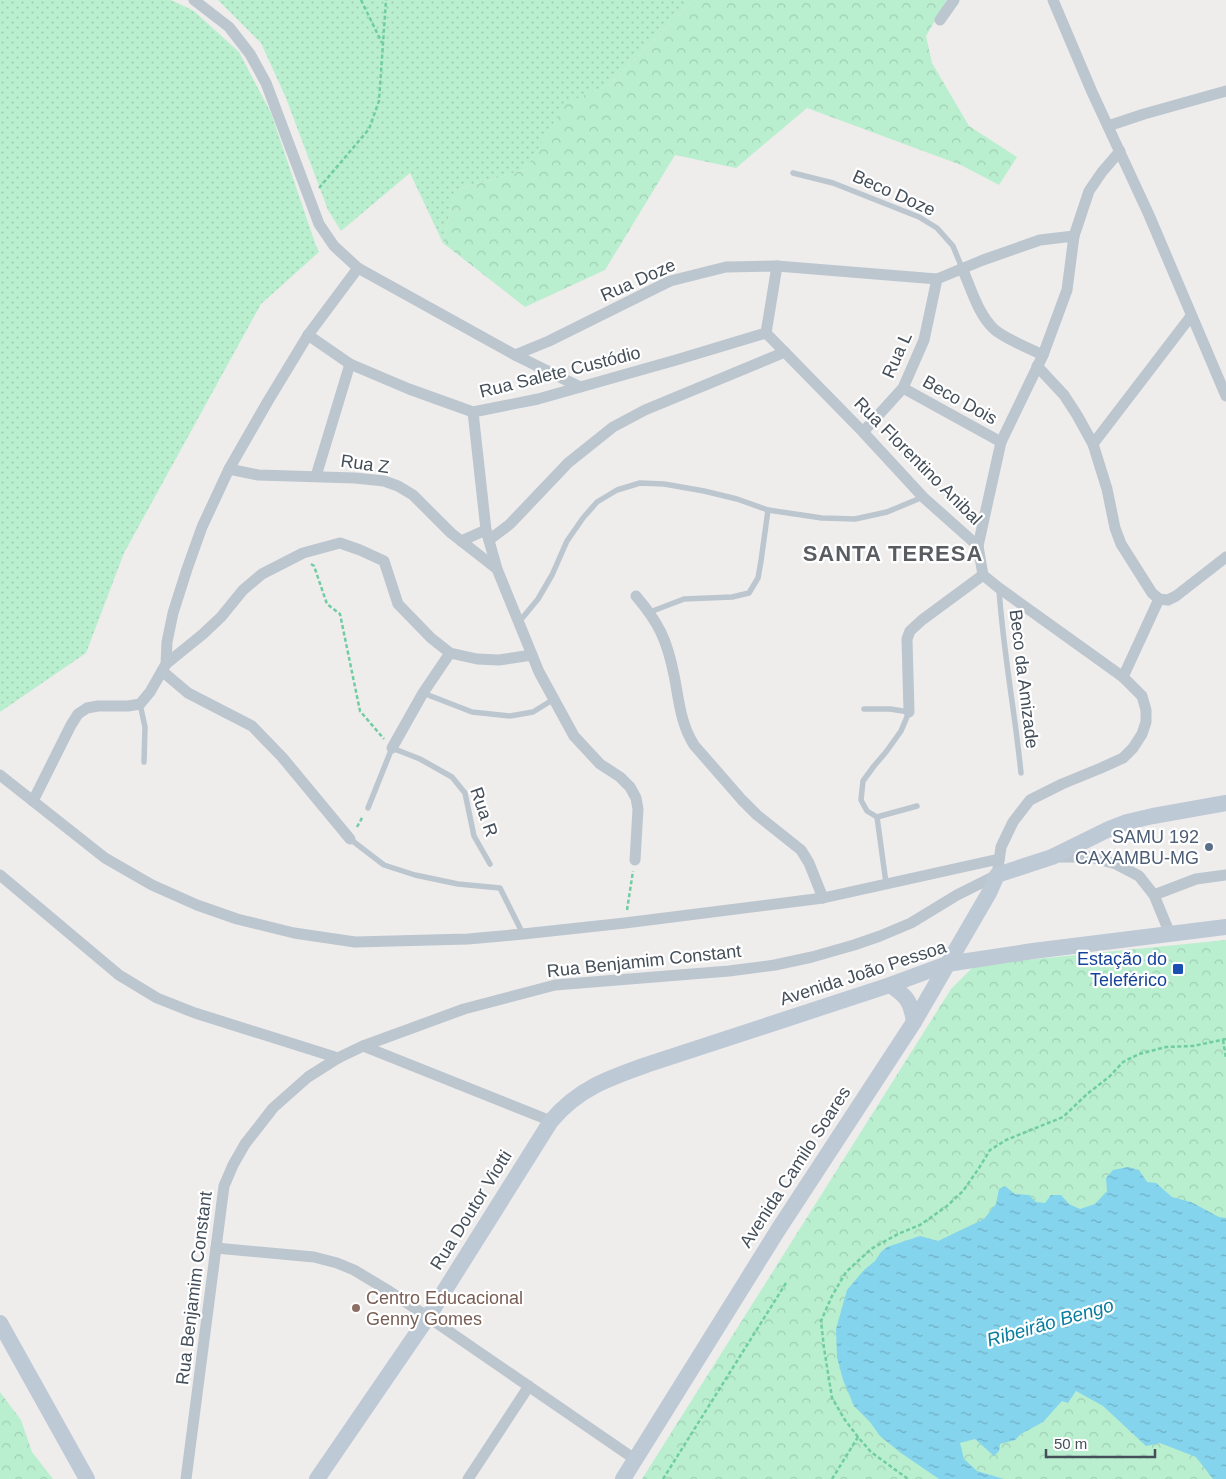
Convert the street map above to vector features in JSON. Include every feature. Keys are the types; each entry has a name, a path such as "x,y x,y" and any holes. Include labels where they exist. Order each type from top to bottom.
{"street":[{"path":"194,0 229,28 250,54 266,83 319,224 334,246 358,268 515,355 580,387"},
{"path":"940,20 954,0"},
{"path":"1054,0 1092,92 1148,215 1226,396"},
{"path":"1108,126 1226,91"},
{"path":"978,546 1001,442 1040,361 1067,290 1074,236 1090,191 1102,172 1120,152"},
{"name":"Rua Doze","path":"515,355 549,341 670,281 726,267 777,266 937,279 1040,240 1074,236"},
{"path":"766,332 777,266"},
{"path":"164,668 173,613 187,569 202,527 229,469 308,335 358,268"},
{"path":"962,268 982,314 989,324 996,331 1040,361 1077,415 1093,444 1108,489 1115,528 1121,544 1152,593 1159,599 1168,600 1176,596 1226,556"},
{"name":"Rua L","path":"863,432 903,388 924,340 937,279"},
{"path":"1093,444 1191,316"},
{"name":"Rua Florentino Anibal","path":"766,332 923,497 978,546 984,575"},
{"name":"Rua Salete Custódio","path":"308,335 350,364 409,389 472,412 538,399 766,332"},
{"path":"461,541 488,535 510,524 568,463 613,427 645,410 785,352"},
{"path":"316,476 350,364"},
{"name":"Beco Dois","path":"903,388 1001,442"},
{"path":"472,412 488,535 496,569 532,655 574,736 600,764 630,786 636,798 638,809 635,860"},
{"name":"Rua Z","path":"229,469 258,475 281,477 355,478 384,481 398,486 413,495 461,541 496,569"},
{"path":"33,801 78,714 87,708 98,706 140,704 150,692 164,668 221,617 243,590 262,574 303,553 340,543 384,561 398,604 431,638 450,652 477,659 499,660 532,655"},
{"path":"909,712 907,639 910,632 922,620 984,575 999,588 1123,677 1142,696 1146,710 1146,722 1142,734 1133,748 1123,758 1030,800 1013,822 1001,847 998,867"},
{"path":"636,596 650,612 661,630 669,652 682,721 687,734 694,745 742,800 771,827 801,850 809,863 823,898"},
{"path":"1123,677 1159,599"},
{"path":"392,748 423,693 450,652"},
{"path":"164,668 188,693 252,726 282,757 350,839"},
{"path":"0,775 105,858 152,886 237,919 294,933 355,942 468,939 625,923 823,898 886,883 998,867 1052,857 1090,857 1116,864 1139,876 1154,895 1170,934"},
{"path":"1052,857 1127,822 1226,803"},
{"name":"Avenida Camilo Soares","path":"623,1479 778,1230 914,1022 989,893 998,867"},
{"name":"Rua Benjamim Constant","path":"186,1479 224,1186 245,1144 273,1108 308,1077 338,1058 363,1046 464,1009 555,985 739,970 776,965 837,950 880,936 911,923 998,867"},
{"path":"0,875 119,975 157,998 194,1013 338,1058"},
{"path":"1154,895 1196,879 1226,875"},
{"name":"Avenida João Pessoa","path":"582,1092 610,1078 648,1064 890,985 948,964 1226,927"},
{"path":"890,985 903,993 908,999 914,1022"},
{"path":"363,1046 551,1121"},
{"name":"Rua Doutor Viotti","path":"317,1479 428,1317 551,1121 563,1106 582,1092"},
{"path":"216,1248 314,1258 337,1263 354,1270 428,1317 636,1460"},
{"path":"0,1323 87,1479"},
{"path":"468,1479 529,1386"}],"lane":[{"name":"Beco Doze","path":"792,173 833,183 919,217 937,228 952,246 962,268"},
{"path":"519,622 538,599 552,575 567,541 583,518 597,502 617,490 640,483 664,484 736,499 768,510 822,518 855,519 887,512 923,497"},
{"path":"650,612 684,599 732,597 749,593 758,578 768,510"},
{"name":"Beco da Amizade","path":"999,588 1001,622 1021,773"},
{"path":"423,693 472,712 510,716 533,712 554,698"},
{"path":"140,704 145,727 144,762"},
{"path":"864,709 909,712 901,731 863,781 861,800 866,811 877,817 917,806"},
{"path":"368,808 392,748"},
{"name":"Rua R","path":"392,748 420,759 452,776 465,793 474,836 490,864"},
{"path":"877,817 886,883"},
{"path":"350,839 384,865 415,875 500,888 523,934"}],"path":[{"path":"361,0 382,44"},
{"path":"310,199 369,129 378,101 386,0"},
{"path":"309,563 314,566 327,604 340,614 360,711 392,748"},
{"path":"350,839 368,808"},
{"path":"625,923 635,860"},
{"path":"908,1479 871,1452 845,1420 832,1398 821,1321 832,1296 846,1272 871,1249 898,1234 920,1225 947,1206 962,1191 990,1150 1006,1140 1063,1117 1087,1094 1109,1077 1123,1062 1140,1054 1166,1047 1193,1046 1224,1040 1226,1058"},
{"path":"663,1479 786,1283"},
{"path":"832,1479 858,1437"}],"green space":[{"path":"0,0 171,0 194,11 239,52 271,113 319,252 261,304 124,553 86,653 0,712"},
{"path":"218,0 694,0 610,84 566,104 525,170 455,190 443,243 410,173 341,231 328,210 286,98 261,43"},
{"path":"694,0 947,0 926,36 932,63 969,126 1017,157 999,185 961,165 807,108 736,168 675,155 605,270 525,307 443,243 455,190 525,170 566,103 610,84"},
{"path":"1226,940 1226,1479 642,1479 951,989 975,965"},
{"path":"0,1392 21,1420 32,1452 53,1479 0,1479"}],"water":[{"name":"Ribeirão Bengo","path":"1128,1167 1139,1170 1147,1182 1156,1183 1172,1197 1191,1202 1219,1217 1226,1218 1226,1479 1213,1479 1196,1457 1160,1443 1146,1446 1103,1406 1076,1391 1068,1403 1062,1401 1043,1422 1021,1434 1015,1440 1000,1444 999,1451 994,1456 975,1439 960,1443 964,1459 977,1471 1004,1479 939,1479 880,1436 870,1422 854,1406 843,1380 837,1357 836,1329 847,1290 864,1270 887,1247 920,1236 938,1241 984,1219 996,1204 999,1189 1005,1186 1015,1194 1029,1195 1036,1202 1045,1203 1051,1195 1061,1195 1069,1204 1080,1209 1095,1204 1107,1191 1106,1178 1113,1170"}],"place":[{"name":"SAMU 192 CAXAMBU-MG","path":"1209,847"},
{"name":"Estação do Teleférico","path":"1178,969"},
{"name":"Centro Educacional Genny Gomes","path":"356,1308"}],"district":[{"name":"SANTA TERESA","path":"893,553"}]}
